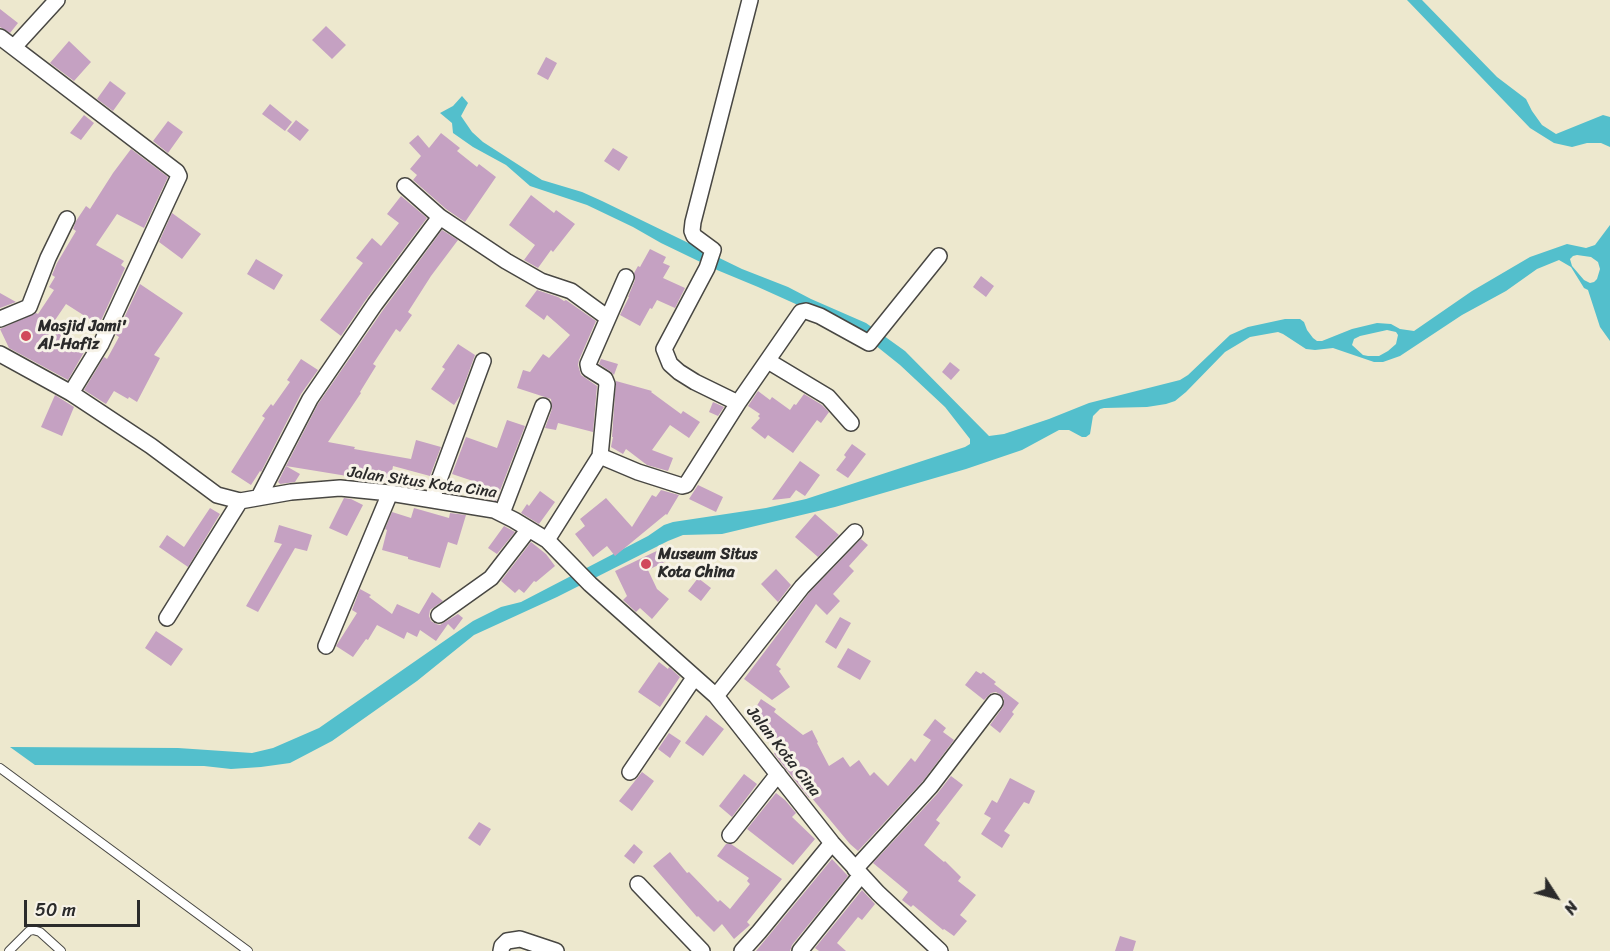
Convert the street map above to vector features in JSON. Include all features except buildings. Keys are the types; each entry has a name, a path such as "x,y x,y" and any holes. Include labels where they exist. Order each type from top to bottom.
{"street":[{"path":"14,47 57,0"},
{"path":"738,403 679,372 670,364 664,352 666,344 707,268 713,250 694,236 693,222 750,0"},
{"path":"0,38 177,172 179,176 101,345 71,393"},
{"path":"405,186 440,217 506,261 529,275 578,294 608,318"},
{"path":"259,497 310,399 375,304 440,217"},
{"path":"0,319 29,308 48,258 67,219"},
{"path":"600,456 638,472 682,486 686,485 738,403 799,314 803,311 820,316 869,343 939,256"},
{"path":"547,540 600,456 607,384 605,379 589,369 588,364 626,277"},
{"path":"0,354 71,393 151,446 213,492 240,501 167,618"},
{"path":"432,499 483,361"},
{"path":"768,361 828,397 851,423"},
{"path":"502,513 543,406"},
{"name":"Jalan Situs Kota Cina","path":"240,501 291,492 340,488 390,493 478,507 502,513 547,540 590,584"},
{"path":"326,646 390,493"},
{"path":"439,615 491,578 529,529"},
{"path":"716,696 802,587 855,532"},
{"name":"Jalan Kota Cina","path":"590,584 716,696 832,843 858,872 940,951"},
{"path":"630,771 694,678"},
{"path":"800,951 858,872 930,787 995,702"},
{"path":"730,835 778,774"},
{"path":"742,951 832,843"},
{"path":"638,885 702,951"},
{"path":"501,951 507,941 520,939 556,951"}],"lane":[{"path":"0,768 248,951"},
{"path":"9,951 29,931 33,930 40,932 61,951"}],"water":[{"path":"1407,0 1422,0 1497,77 1526,99 1542,125 1556,134 1603,115 1610,117 1610,147 1601,143 1587,143 1572,147 1554,143 1530,128"},
{"path":"462,96 468,103 461,116 472,132 483,142 542,180 582,192 742,269 788,287 866,323 905,351 989,436 1004,434 1089,403 1180,380 1230,335 1248,327 1285,319 1300,319 1317,341 1377,323 1391,324 1400,329 1414,331 1472,291 1530,257 1567,244 1586,248 1595,245 1610,225 1610,341 1600,327 1588,290 1584,288 1571,267 1559,260 1537,269 1506,291 1462,315 1400,356 1383,362 1374,362 1333,348 1306,349 1278,332 1250,337 1225,352 1175,401 1147,407 1100,409 1093,416 1090,434 1086,437 1069,430 1059,430 1022,450 966,469 835,507 722,534 683,535 668,541 557,597 474,635 417,681 332,741 290,763 231,769 204,766 35,765 10,747 178,748 252,753 273,748 319,728 473,621 501,607 521,602 648,536 664,525 806,499 970,444 970,439 945,407 900,365 860,333 717,270 587,205 530,186 506,165 453,133 452,123 440,113 453,106","holes":["1577,255 1591,257 1598,262 1600,269 1594,282 1584,280 1572,266 1570,259","1387,330 1396,332 1398,335 1396,344 1379,356 1363,355 1352,345 1354,339 1360,336"]}],"place":[{"name":"Masjid Jami' Al-Hafiz","path":"26,336"},
{"name":"Museum Situs Kota China","path":"646,564"}]}
